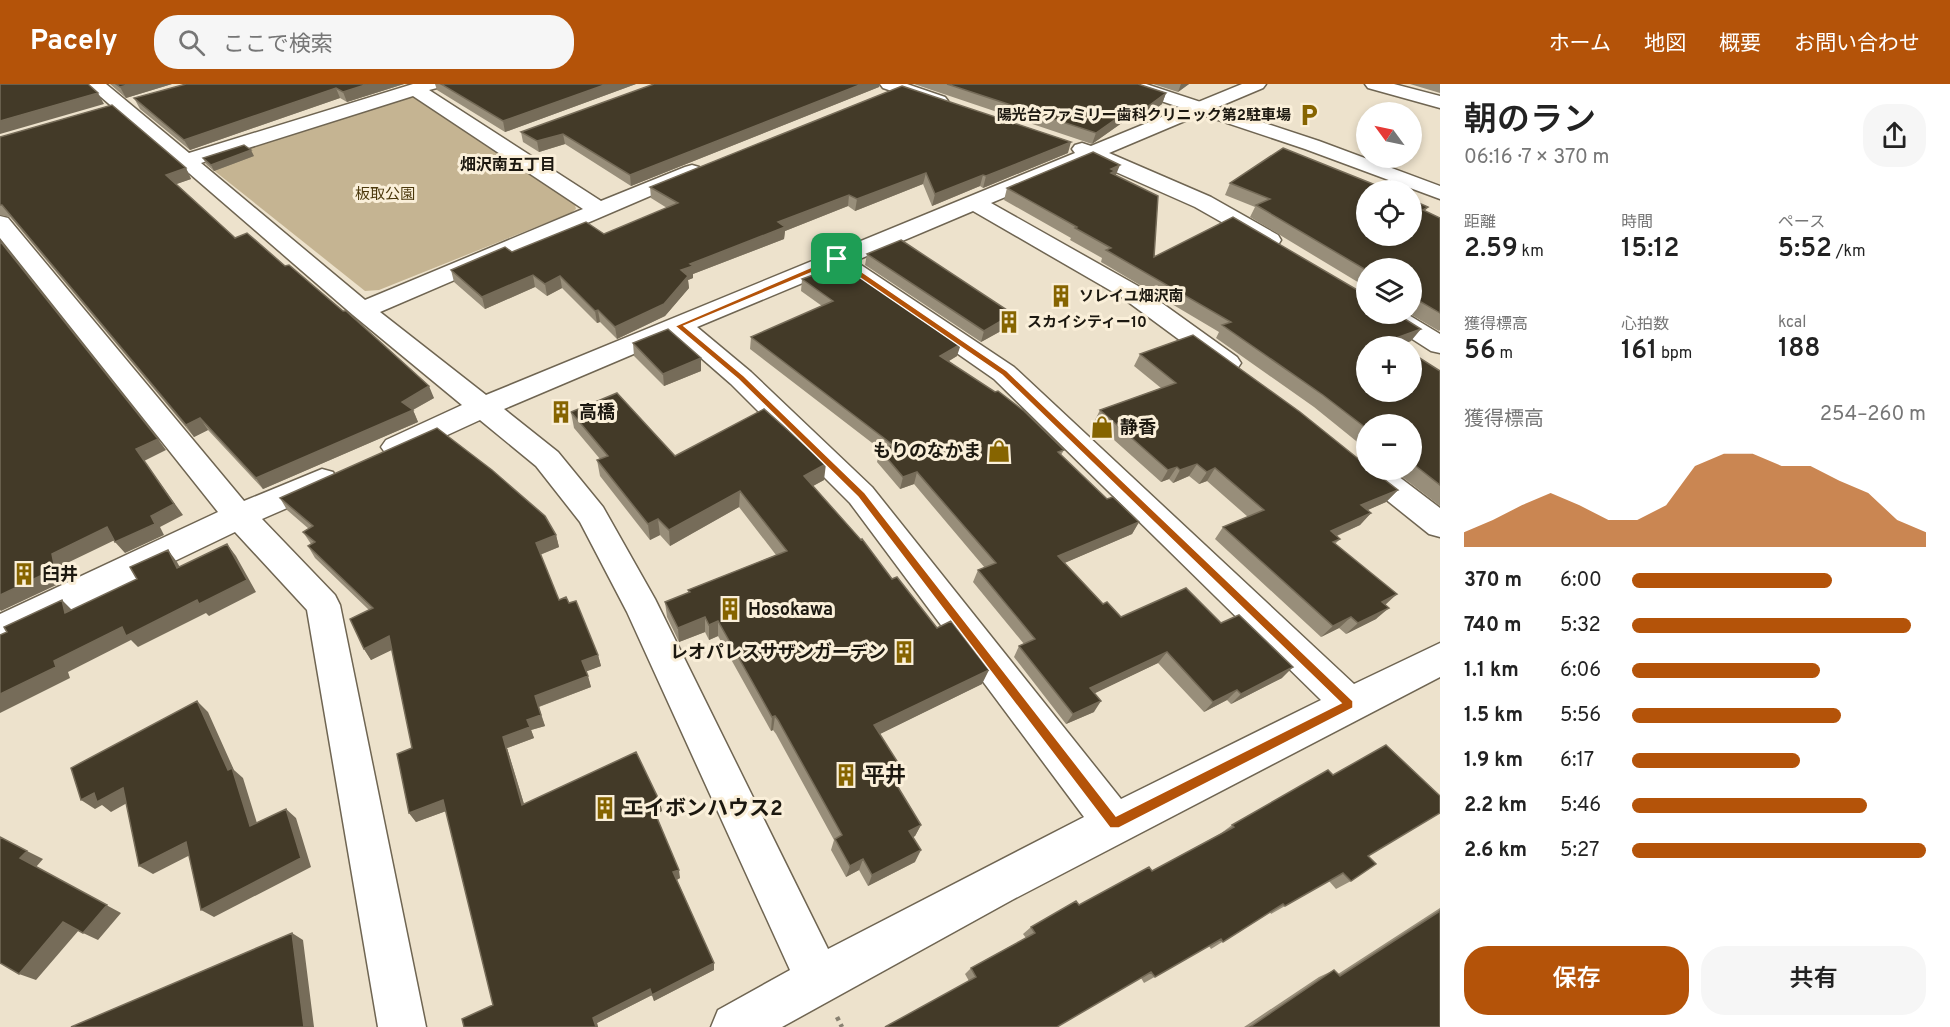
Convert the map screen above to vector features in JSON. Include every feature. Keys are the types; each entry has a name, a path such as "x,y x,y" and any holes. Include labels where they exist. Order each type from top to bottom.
{"street":[{"path":"95,84 362,310 547,459 591,515 643,609 818,979"},
{"path":"1128,84 1209,104 1356,149"},
{"path":"1163,84 1440,194"},
{"path":"376,456 483,407 1257,84"},
{"path":"1374,84 1440,102"},
{"path":"186,161 423,87 497,143 598,209"},
{"path":"888,89 953,106"},
{"path":"99,114 144,100"},
{"path":"497,143 518,135"},
{"path":"1062,142 1094,153 1203,202 1291,253"},
{"path":"362,310 716,161"},
{"path":"1410,168 1440,179"},
{"path":"973,202 1129,291 1245,375"},
{"path":"0,223 239,516 323,605 402,1027"},
{"path":"837,259 1005,373 1350,704"},
{"path":"1406,324 1440,345"},
{"path":"679,326 741,378 861,495 1114,823"},
{"path":"0,630 239,516 345,470"},
{"path":"1383,480 1440,525"},
{"path":"735,1027 818,979 1114,823 1440,659"}],"green space":[{"name":"板取公園","path":"405,96 419,98 575,205 576,209 379,290 365,291 207,165 210,161"}],"building":[{"path":"0,84 88,84 98,93 0,121"},
{"path":"186,84 368,84 343,92 336,88 184,140 134,98"},
{"path":"441,84 607,84 503,121"},
{"path":"654,84 862,84 630,175 563,134 537,141 521,132"},
{"path":"947,84 1138,84 1166,93 1139,113 1130,109 1096,133"},
{"path":"902,86 1071,142 935,194 926,173 857,199 849,195 778,222 785,227 690,264 693,266 681,270 688,276 664,304 615,327 598,310 595,311 560,276 545,284 533,275 482,297 451,270 505,247 512,252 586,222 604,234 678,203 650,187"},
{"path":"112,105 186,168 166,175 235,238 247,233 285,266 289,265 343,311 346,311 429,386 402,402 413,410 256,478 200,418 186,425 0,205 0,137"},
{"path":"244,145 251,150 211,165 203,158"},
{"path":"1283,148 1363,180 1356,180 1356,246 1422,246 1422,204 1428,207 1423,210 1440,218 1440,313 1422,302 1422,258 1356,258 1356,264 1256,205 1270,199 1230,183"},
{"path":"1093,152 1120,165 1111,169 1115,171 1111,173 1158,196 1154,257 1233,217 1356,289 1356,324 1413,324 1421,329 1402,336 1356,336 1356,402 1422,402 1422,359 1440,371 1440,485 1422,471 1422,414 1356,414 1356,420 1222,325 1231,322 1106,250 1111,248 1075,228 1077,227 1007,188"},
{"path":"901,240 1013,314 984,331 867,254"},
{"path":"0,241 158,439 136,449 174,504 151,516 155,524 115,542 107,527 52,554 55,569 0,595"},
{"path":"843,264 961,344 940,356 995,392 998,391 1024,411 1064,450 1058,452 1107,499 1113,497 1139,522 1058,556 1103,604 1107,602 1121,617 1186,588 1221,623 1239,615 1293,667 1241,694 1237,690 1213,702 1167,652 1090,688 1101,701 1073,714 1019,646 1035,639 978,570 996,563 917,472 903,477 880,450 893,445 751,337 833,301 802,279"},
{"path":"668,329 701,358 663,374 633,343"},
{"path":"1193,335 1300,412 1356,457 1356,480 1385,480 1398,490 1361,505 1371,513 1331,531 1340,539 1333,542 1397,594 1382,602 1389,608 1358,623 1351,617 1333,626 1223,527 1264,510 1215,468 1207,472 1197,464 1180,470 1177,467 1168,470 1100,410 1176,383 1140,354"},
{"path":"617,393 675,456 764,409 826,464 804,476 862,539 892,579 897,577 937,628 951,621 989,670 874,725 902,769 890,774 921,825 909,831 921,850 872,875 863,859 850,866 835,839 842,835 778,720 775,716 772,717 718,621 709,625 705,617 678,628 665,602 690,592 688,590 787,551 740,491 669,530 658,519 648,524 597,460 608,456 571,412"},
{"path":"437,428 492,470 545,516 556,535 536,543 559,600 566,597 569,603 576,601 598,655 582,661 588,676 535,696 541,715 527,720 530,727 503,737 522,805 636,752 660,802 652,806 679,870 673,872 714,963 652,995 650,989 593,1018 596,1027 464,1027 462,1019 493,1005 443,800 409,813 397,754 412,748 389,636 364,649 350,619 373,608 308,546 315,542 303,532 313,526 280,498"},
{"path":"227,544 247,580 199,604 197,600 126,636 122,627 54,661 56,667 0,694 0,635 7,632 4,627 62,600 65,613 137,579 130,567 168,550 177,568"},
{"path":"197,701 228,770 232,768 250,826 286,809 301,858 201,910 186,842 139,866 123,788 97,802 94,793 81,800 71,768"},
{"path":"1386,745 1440,796 1440,813 1368,856 1376,864 1351,881 1343,873 1285,906 1283,904 1223,942 1221,939 1155,977 1151,972 1057,1027 885,1027 976,977 971,968 1035,933 1031,927 1076,901 1079,905 1149,867 1152,871 1234,827 1232,825 1328,770 1333,775"},
{"path":"0,837 27,851 20,858 107,905 83,933 63,922 19,974 0,963"},
{"path":"1440,911 1440,1027 1250,1027 1334,970 1340,976"},
{"path":"292,933 304,1027 71,1027"}],"place":[{"name":"陽光台ファミリー歯科クリニック第2駐車場","path":"1309,115"},
{"name":"ソレイユ畑沢南","path":"1061,296"},
{"name":"スカイシティー10","path":"1009,322"},
{"name":"高橋","path":"561,412"},
{"name":"静香","path":"1102,427"},
{"name":"もりのなかま","path":"999,451"},
{"name":"臼井","path":"24,574"},
{"name":"Hosokawa","path":"730,609"},
{"name":"レオパレスサザンガーデン","path":"904,652"},
{"name":"平井","path":"846,775"},
{"name":"エイボンハウス2","path":"605,808"}],"district":[{"name":"畑沢南五丁目","path":"508,164"}],"route":[{"path":"837,259 1005,373 1350,704 1114,823 861,495 741,378 679,326 837,259"}]}
